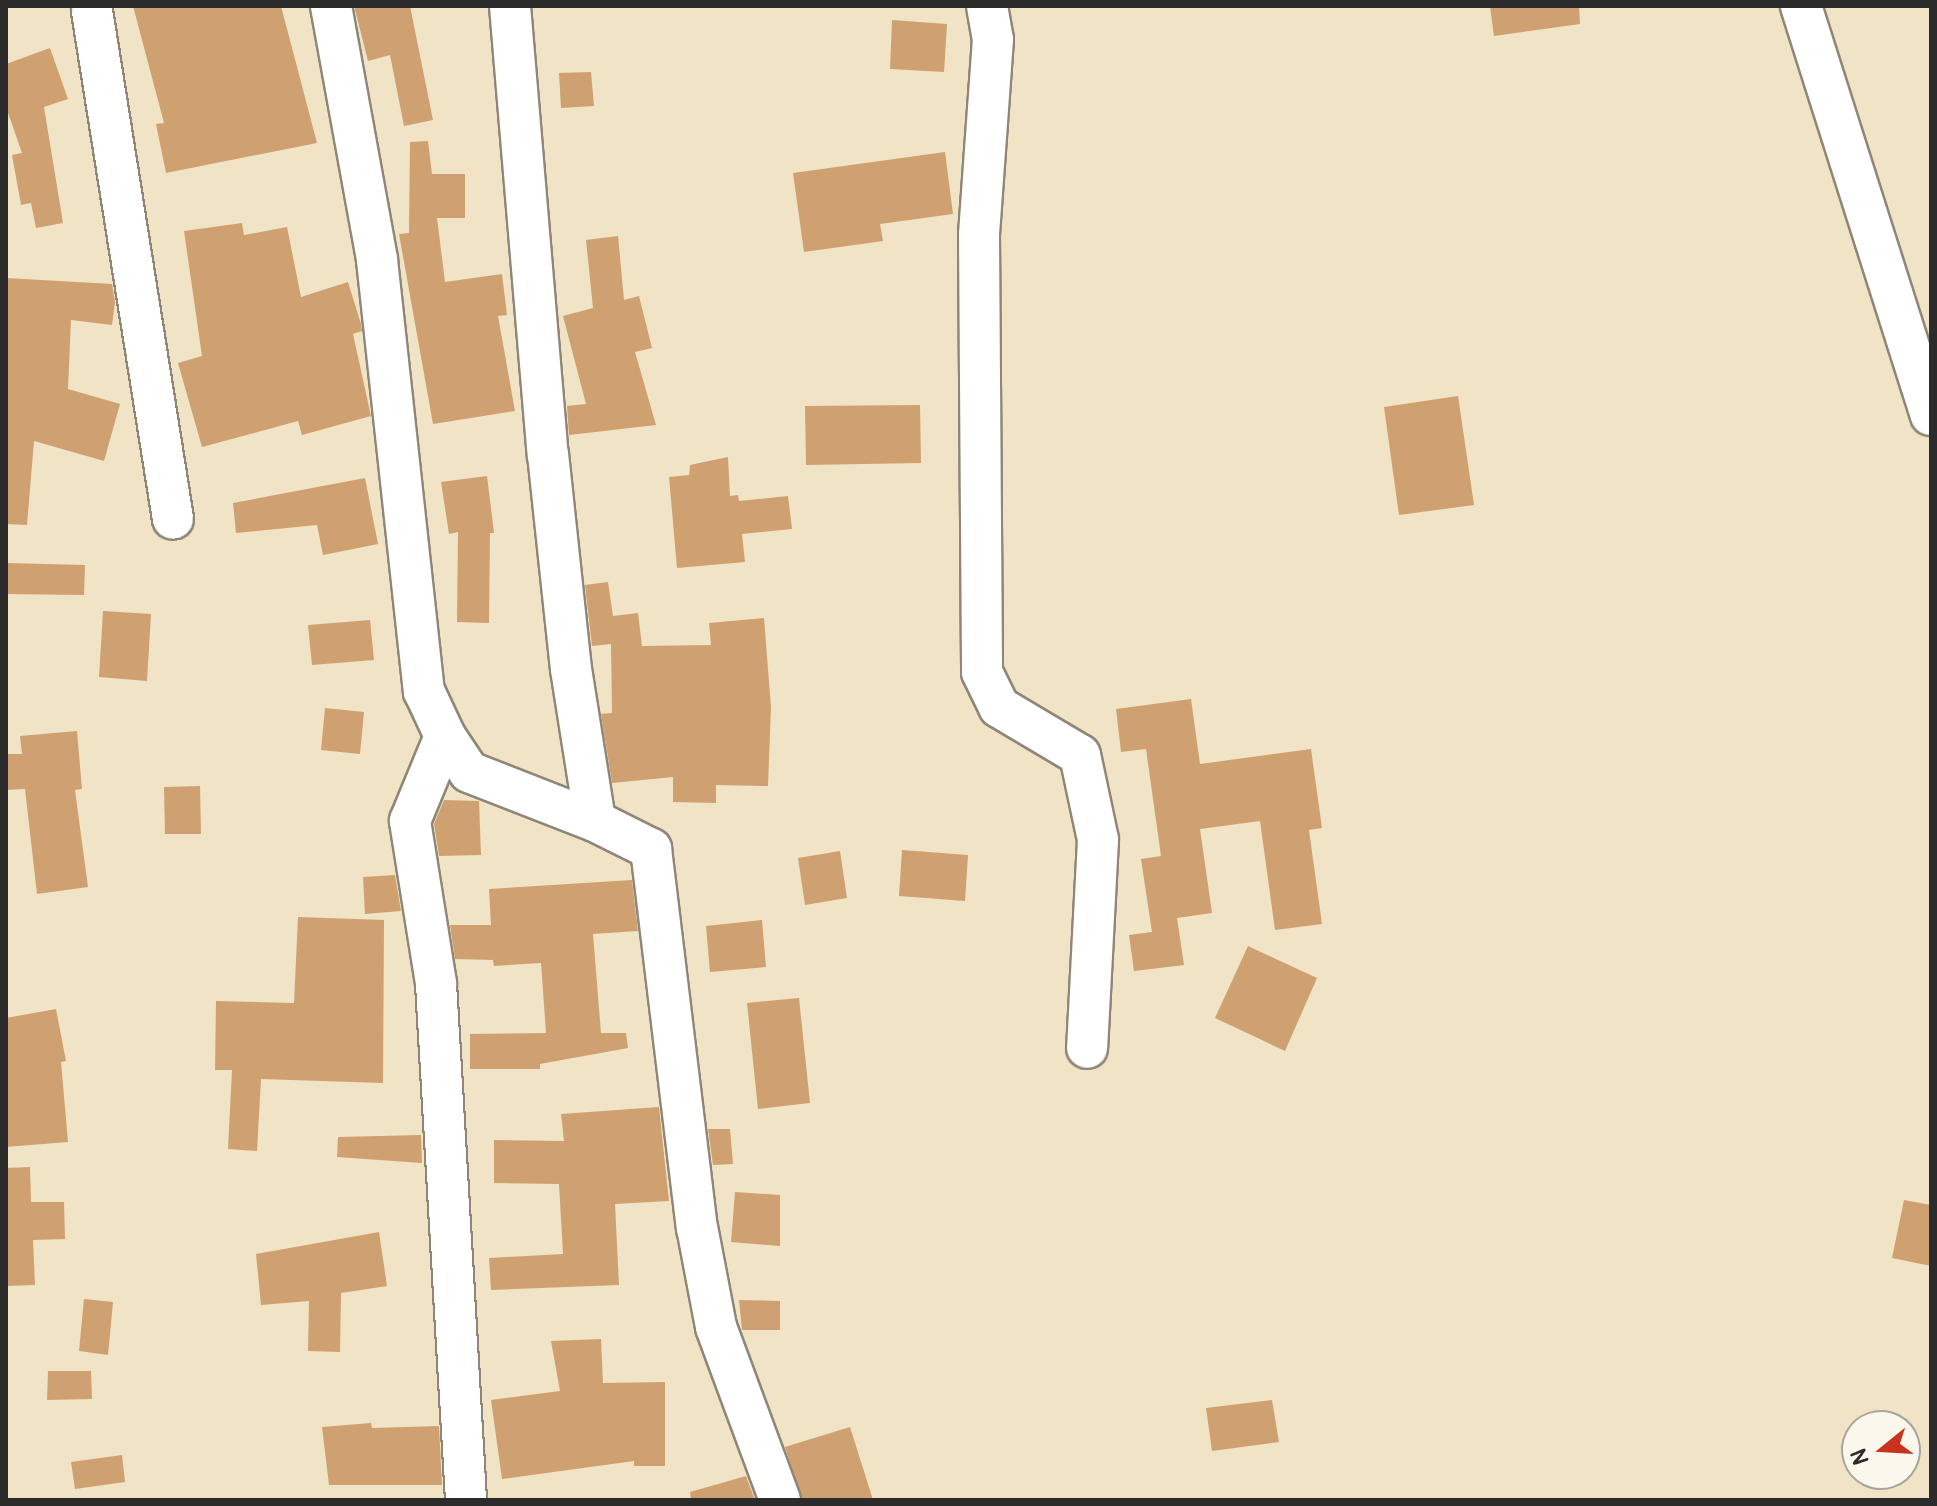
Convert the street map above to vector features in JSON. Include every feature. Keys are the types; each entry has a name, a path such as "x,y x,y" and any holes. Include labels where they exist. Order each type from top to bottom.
{"street":[{"path":"331,6 377,260 424,691 445,736 469,772 595,821 651,849 697,1227 716,1327 780,1500"},
{"path":"510,6 550,470 571,669 595,821"},
{"path":"987,6 993,39 979,236 982,672 999,707 1080,755 1098,840 1087,1048"},
{"path":"1801,6 1931,415"},
{"path":"92,11 173,519"},
{"path":"445,736 410,821 436,984 466,1500"}],"building":[{"path":"133,6 281,6 317,143 166,173 156,124 164,123"},
{"path":"354,6 410,6 433,120 404,126 390,55 368,61"},
{"path":"1490,6 1579,6 1580,24 1494,36"},
{"path":"892,20 947,24 944,72 890,69"},
{"path":"50,48 68,99 44,107 63,223 36,228 31,203 21,205 12,155 22,153 6,107 6,64"},
{"path":"591,72 594,106 561,108 559,73"},
{"path":"428,141 432,174 465,174 465,218 437,218 445,282 502,274 507,315 498,316 515,411 433,424 399,234 409,233 410,142"},
{"path":"945,152 953,214 880,224 883,241 804,252 793,173"},
{"path":"242,223 244,235 287,227 301,297 348,282 361,324 362,331 353,334 371,416 302,435 298,421 202,447 178,363 202,356 184,231"},
{"path":"618,236 624,300 639,296 652,348 635,352 656,425 569,435 567,406 586,404 563,316 593,308 586,240"},
{"path":"6,278 112,284 115,302 112,325 71,320 68,389 120,404 104,461 34,441 27,525 6,524"},
{"path":"1458,396 1474,505 1399,515 1384,407"},
{"path":"920,405 921,463 806,465 805,406"},
{"path":"728,457 730,496 738,495 739,501 788,496 792,529 742,534 745,562 677,568 669,477 689,475 690,465"},
{"path":"487,476 494,533 490,533 489,623 457,622 458,532 449,534 441,482"},
{"path":"365,478 378,544 323,555 317,525 236,533 233,503"},
{"path":"6,563 85,565 84,595 6,594"},
{"path":"608,582 613,616 638,613 642,646 711,645 709,623 764,618 771,707 768,786 716,785 716,803 673,802 673,777 612,783 601,714 612,713 611,644 592,646 585,585"},
{"path":"103,611 151,614 147,681 99,677"},
{"path":"370,620 374,660 312,665 308,625"},
{"path":"1191,699 1200,764 1311,749 1322,828 1309,830 1322,924 1275,930 1260,821 1200,829 1212,913 1177,918 1184,965 1134,971 1129,935 1152,932 1141,859 1161,856 1146,749 1121,752 1116,709"},
{"path":"325,708 364,712 360,754 321,750"},
{"path":"77,731 82,789 75,790 88,887 37,894 25,789 6,790 6,754 22,754 20,736"},
{"path":"200,786 201,834 165,834 164,787"},
{"path":"444,800 479,801 481,855 439,856 434,824"},
{"path":"902,850 968,855 965,901 899,896"},
{"path":"840,851 847,898 805,905 798,858"},
{"path":"395,875 401,911 365,914 363,877"},
{"path":"632,880 638,931 593,934 601,1033 626,1033 628,1048 540,1064 540,1069 470,1069 470,1034 546,1033 541,963 494,966 493,960 455,959 450,925 491,925 489,889"},
{"path":"298,917 384,920 383,1083 261,1079 257,1151 228,1149 232,1070 215,1070 216,1001 294,1003"},
{"path":"762,920 766,967 710,972 706,926"},
{"path":"1248,946 1317,978 1285,1051 1215,1018"},
{"path":"799,998 810,1103 758,1109 747,1003"},
{"path":"56,1009 66,1061 61,1062 68,1142 6,1147 6,1018"},
{"path":"659,1107 669,1201 615,1204 619,1285 491,1290 489,1258 563,1254 559,1184 494,1183 494,1140 564,1141 561,1114"},
{"path":"708,1129 730,1129 733,1164 713,1165"},
{"path":"421,1135 422,1163 337,1157 338,1137"},
{"path":"30,1167 31,1202 64,1202 65,1239 33,1240 35,1285 7,1286 6,1168"},
{"path":"735,1192 780,1195 780,1246 731,1242"},
{"path":"1904,1200 1931,1205 1931,1266 1892,1258"},
{"path":"379,1232 387,1286 341,1293 340,1352 308,1351 309,1301 261,1305 256,1254"},
{"path":"84,1299 113,1302 108,1355 79,1351"},
{"path":"739,1300 780,1301 780,1330 742,1330"},
{"path":"601,1339 603,1383 665,1382 665,1466 634,1466 634,1461 502,1479 491,1400 560,1391 551,1341"},
{"path":"48,1371 91,1371 92,1399 47,1400"},
{"path":"1272,1400 1279,1442 1212,1451 1206,1408"},
{"path":"371,1423 372,1428 439,1426 442,1485 329,1485 322,1427"},
{"path":"850,1427 873,1500 802,1500 785,1447"},
{"path":"122,1455 125,1482 75,1489 71,1462"},
{"path":"746,1476 755,1500 691,1500 690,1492"}]}
